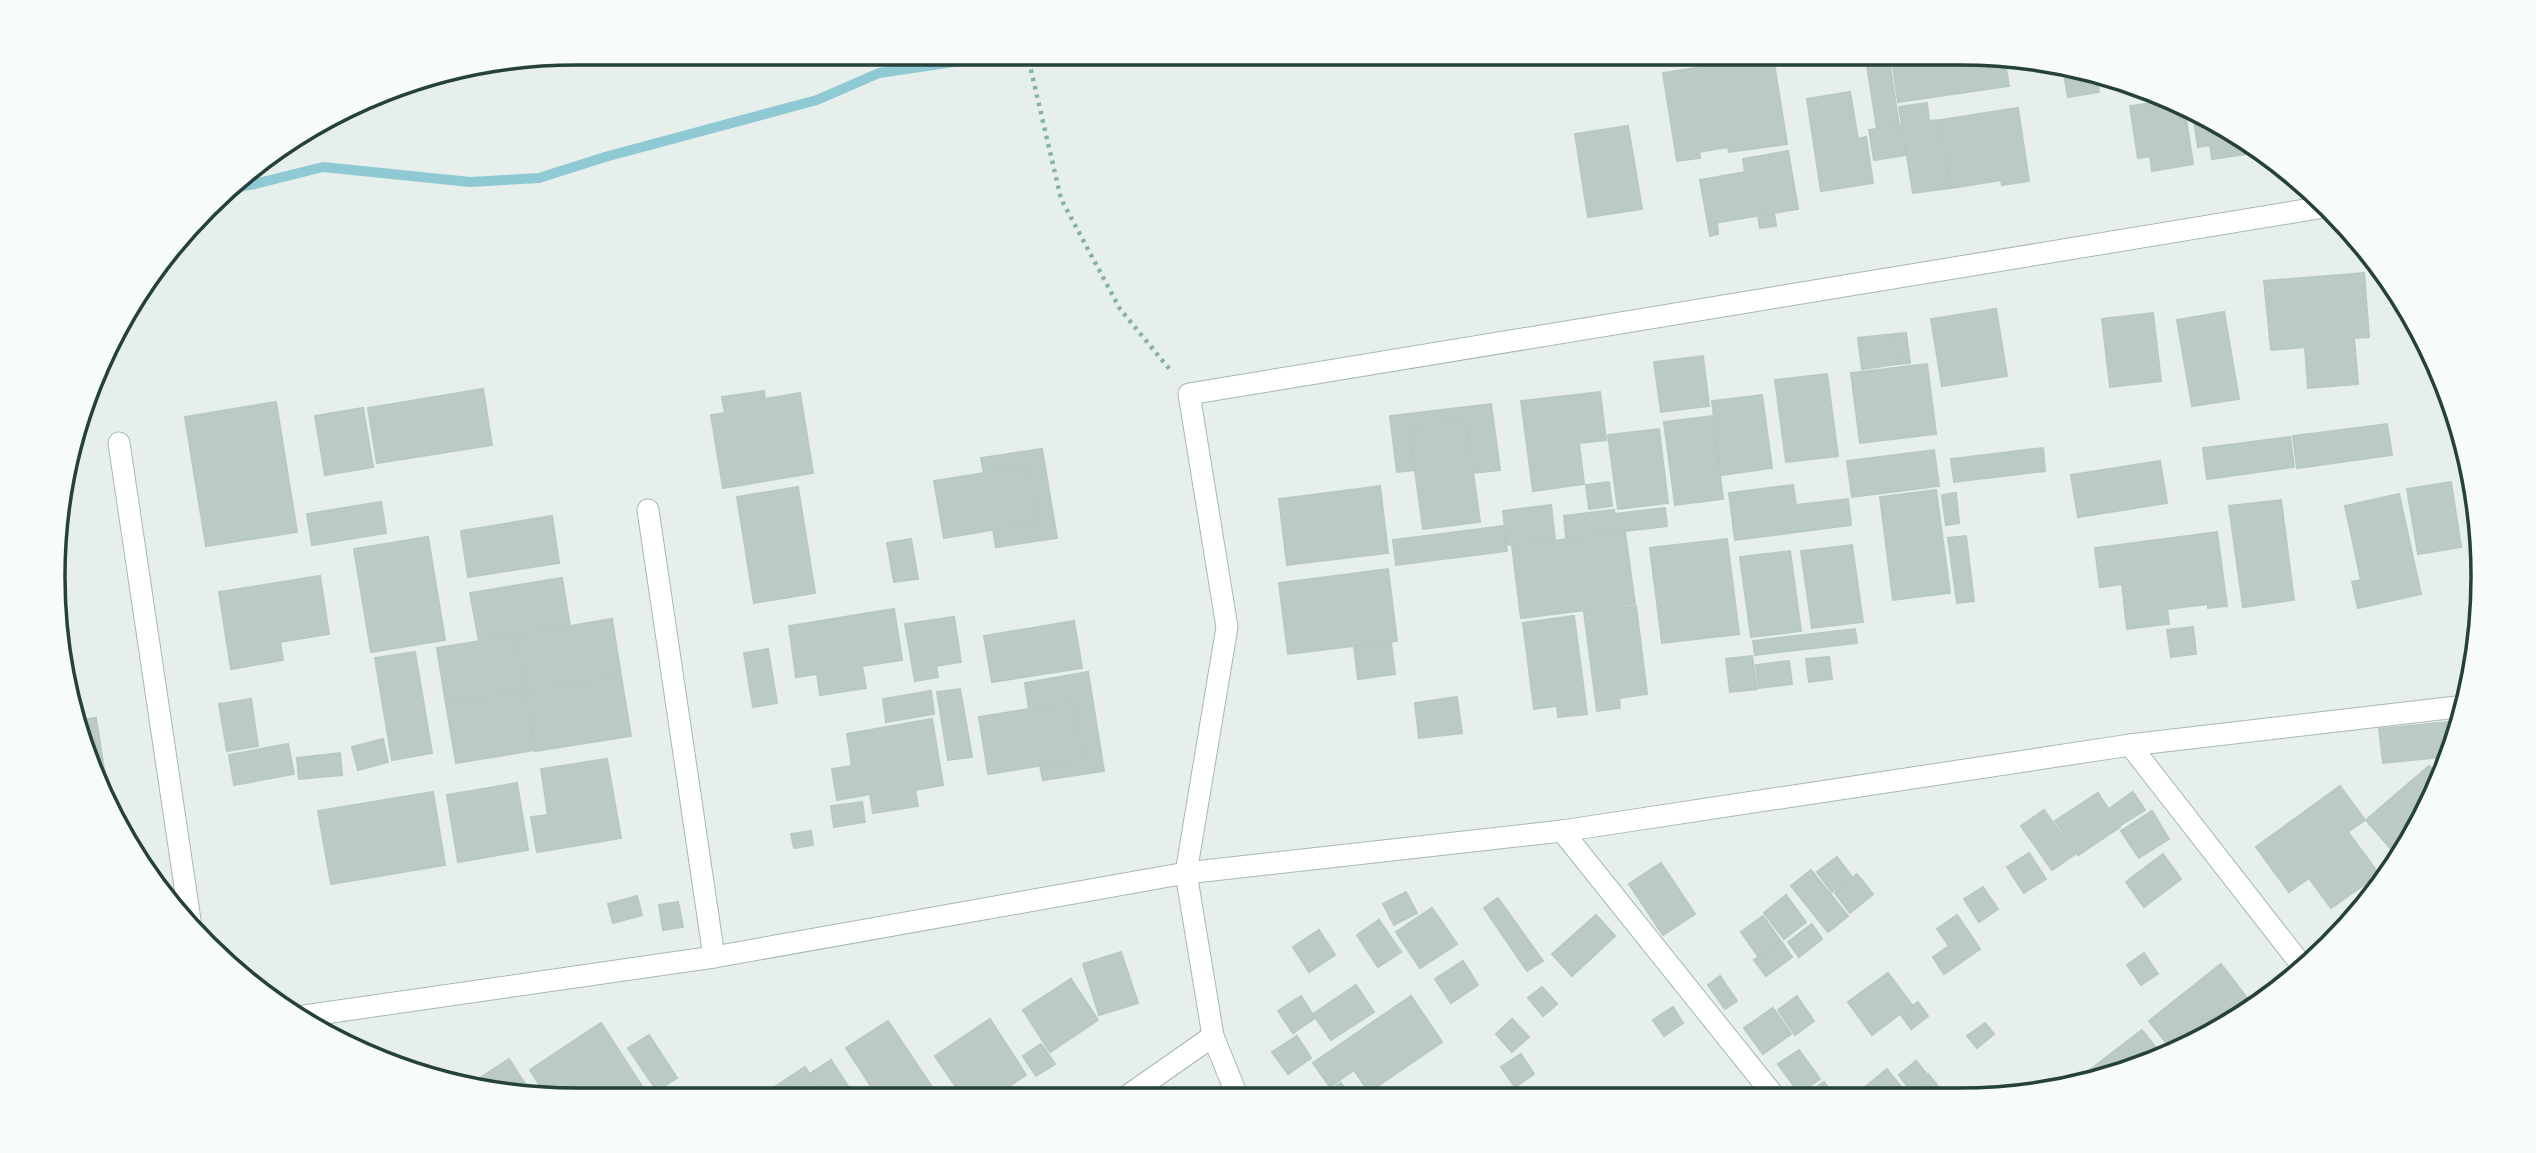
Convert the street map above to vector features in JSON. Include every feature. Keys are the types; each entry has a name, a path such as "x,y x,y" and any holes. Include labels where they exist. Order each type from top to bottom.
{"street":[{"path":"1234,1088 1213,1036 1186,873 1227,627 1189,394 2314,209"},
{"path":"119,443 188,910"},
{"path":"648,510 714,957"},
{"path":"313,1015 714,957 1186,873 1562,831 2130,745 2454,707"},
{"path":"2130,745 2298,960"},
{"path":"1562,831 1767,1088"},
{"path":"1139,1088 1213,1036"}],"path":[{"path":"1030,65 1060,199 1120,309 1189,394"}],"building":[{"path":"1715,65 1774,65 1787,144 1729,152 1728,147 1699,152 1700,158 1677,161 1663,73"},
{"path":"1867,65 1890,65 1899,126 1877,129"},
{"path":"1893,65 2006,67 2009,86 1898,102"},
{"path":"2064,76 2098,84 2099,92 2068,97"},
{"path":"1850,92 1858,139 1866,137 1873,183 1821,191 1807,99"},
{"path":"1927,103 1929,121 1940,120 1951,188 1913,193 1899,107"},
{"path":"2152,103 2186,118 2193,164 2152,171 2150,156 2138,158 2130,106"},
{"path":"2018,108 2029,181 2002,185 2001,180 1951,188 1940,120"},
{"path":"2194,122 2248,154 2212,159 2210,145 2198,147"},
{"path":"1902,125 1906,155 1874,160 1869,130"},
{"path":"1628,126 1642,209 1588,217 1575,134"},
{"path":"1788,151 1798,209 1708,224 1700,180 1745,172 1743,159"},
{"path":"1774,213 1776,226 1760,228 1758,216"},
{"path":"1717,222 1718,234 1710,236 1708,224"},
{"path":"2364,273 2369,337 2354,338 2358,384 2308,388 2305,347 2271,350 2264,281"},
{"path":"1996,309 2007,376 1942,386 1931,319"},
{"path":"2224,312 2239,399 2192,406 2177,320"},
{"path":"2153,313 2161,381 2110,387 2102,319"},
{"path":"1906,333 1910,363 1898,364 1894,334"},
{"path":"1894,334 1898,364 1862,369 1858,338"},
{"path":"1703,356 1709,406 1661,412 1654,362"},
{"path":"1927,364 1936,434 1860,443 1851,373"},
{"path":"1827,374 1838,456 1786,462 1775,380"},
{"path":"483,389 492,445 377,463 368,408"},
{"path":"764,391 765,399 800,393 813,473 723,488 711,415 725,413 722,397"},
{"path":"1600,392 1606,440 1579,443 1584,484 1533,491 1521,401"},
{"path":"1762,395 1772,468 1721,475 1712,401"},
{"path":"276,402 297,532 206,546 185,417"},
{"path":"1491,404 1500,470 1473,473 1466,420 1409,427 1414,470 1397,472 1390,416"},
{"path":"363,408 373,467 325,475 315,416"},
{"path":"1712,416 1723,499 1675,505 1664,422"},
{"path":"1466,420 1480,522 1423,529 1409,427"},
{"path":"2387,424 2392,455 2297,468 2293,436"},
{"path":"1659,429 1668,503 1618,509 1608,435"},
{"path":"2290,437 2294,467 2207,479 2203,448"},
{"path":"2043,448 2045,471 1954,482 1951,459"},
{"path":"1042,449 1057,538 996,547 993,529 1038,522 1028,466 984,473 981,458"},
{"path":"1934,450 1939,486 1852,497 1847,461"},
{"path":"2160,461 2167,503 2078,517 2071,475"},
{"path":"1028,466 1038,522 944,538 934,481"},
{"path":"1609,482 1612,506 1589,509 1586,485"},
{"path":"2451,482 2461,547 2418,554 2407,489"},
{"path":"1793,485 1796,505 1848,499 1851,525 1735,540 1729,493"},
{"path":"1380,486 1388,553 1287,565 1279,499"},
{"path":"798,487 815,593 754,603 737,497"},
{"path":"1936,490 1950,593 1893,600 1880,497"},
{"path":"1956,493 1959,523 1946,525 1942,495"},
{"path":"2399,494 2421,594 2358,608 2352,582 2361,580 2345,506"},
{"path":"2281,500 2294,600 2243,607 2229,506"},
{"path":"381,502 386,533 312,545 307,514"},
{"path":"1551,505 1555,539 1507,545 1503,511"},
{"path":"1665,508 1667,526 1566,538 1564,516"},
{"path":"552,516 559,563 468,577 461,531"},
{"path":"1503,526 1507,551 1396,565 1393,540"},
{"path":"1625,532 1635,604 1521,618 1512,546"},
{"path":"2217,532 2227,606 2208,608 2208,604 2167,609 2169,624 2127,629 2122,584 2100,587 2095,548"},
{"path":"1966,536 1974,601 1957,603 1948,538"},
{"path":"428,537 445,640 371,652 354,549"},
{"path":"911,539 918,579 894,582 887,543"},
{"path":"1727,539 1739,634 1662,643 1650,548"},
{"path":"1852,545 1863,622 1812,628 1801,551"},
{"path":"1790,551 1801,631 1751,637 1740,557"},
{"path":"1388,569 1397,641 1288,654 1279,583"},
{"path":"320,576 329,634 280,642 283,660 231,669 219,592"},
{"path":"562,578 570,626 479,641 470,593"},
{"path":"1636,606 1647,694 1619,698 1620,708 1597,711 1584,612"},
{"path":"894,609 902,660 862,666 866,688 820,695 817,674 796,677 789,626"},
{"path":"1574,616 1587,714 1558,717 1557,706 1534,709 1523,623"},
{"path":"954,617 961,662 936,666 938,677 915,681 905,624"},
{"path":"612,619 621,676 525,691 516,635"},
{"path":"1074,621 1082,668 992,682 984,636"},
{"path":"2193,627 2196,654 2171,657 2167,630"},
{"path":"1855,629 1857,643 1755,655 1753,641"},
{"path":"516,635 525,691 446,704 437,648"},
{"path":"1391,642 1395,674 1358,679 1354,646"},
{"path":"768,649 777,703 753,707 744,653"},
{"path":"415,652 432,753 392,760 375,658"},
{"path":"1752,656 1757,689 1730,692 1726,659"},
{"path":"1829,657 1832,679 1809,682 1806,659"},
{"path":"1789,661 1792,684 1759,688 1756,665"},
{"path":"1088,672 1104,771 1043,780 1040,766 1083,759 1073,702 1029,709 1025,683"},
{"path":"621,676 631,736 535,751 525,691"},
{"path":"960,689 972,757 948,760 937,692"},
{"path":"525,691 535,750 456,763 446,704"},
{"path":"931,691 934,714 886,722 883,699"},
{"path":"1457,697 1462,733 1419,738 1415,703"},
{"path":"251,699 258,746 227,751 219,704"},
{"path":"1073,702 1083,759 988,774 979,717"},
{"path":"96,718 105,774 92,741 85,720"},
{"path":"932,719 943,785 915,790 918,806 873,813 870,794 837,800 832,769 852,766 847,734"},
{"path":"2450,722 2438,757 2383,763 2379,729"},
{"path":"383,739 388,762 358,770 352,747"},
{"path":"288,744 294,774 234,785 229,755"},
{"path":"340,753 342,775 299,779 297,758"},
{"path":"607,759 621,838 537,852 531,817 548,815 541,769"},
{"path":"2429,766 2433,770 2392,850 2366,820"},
{"path":"517,783 528,850 458,862 447,795"},
{"path":"2340,786 2365,820 2348,832 2377,872 2371,879 2331,908 2309,878 2289,892 2256,847"},
{"path":"433,792 445,865 331,884 318,811"},
{"path":"2133,792 2145,810 2121,825 2110,808"},
{"path":"2098,793 2120,827 2078,855 2055,821"},
{"path":"862,802 865,822 834,827 831,806"},
{"path":"2044,810 2075,854 2052,870 2021,826"},
{"path":"2152,811 2169,839 2139,858 2121,831"},
{"path":"811,831 813,845 794,848 791,834"},
{"path":"2029,853 2046,879 2024,893 2007,867"},
{"path":"2163,854 2181,879 2144,907 2126,882"},
{"path":"1837,857 1852,877 1832,892 1817,872"},
{"path":"1661,863 1695,914 1663,935 1629,884"},
{"path":"1811,870 1848,916 1828,932 1791,886"},
{"path":"1857,874 1873,894 1850,913 1835,893"},
{"path":"1983,887 1998,909 1979,922 1964,899"},
{"path":"1406,892 1417,913 1394,925 1383,904"},
{"path":"1786,895 1806,922 1784,939 1764,913"},
{"path":"637,896 642,915 613,923 608,904"},
{"path":"1498,898 1543,961 1527,971 1484,908"},
{"path":"678,902 683,927 663,930 659,905"},
{"path":"1432,908 1457,944 1420,968 1396,932"},
{"path":"1596,915 1615,936 1572,976 1552,954"},
{"path":"1957,915 1980,949 1944,974 1933,957 1949,946 1937,929"},
{"path":"1763,916 1780,940 1758,956 1741,932"},
{"path":"1379,920 1401,952 1378,967 1357,935"},
{"path":"1812,924 1822,939 1799,957 1788,942"},
{"path":"1319,930 1335,955 1309,972 1293,947"},
{"path":"1781,941 1792,957 1766,976 1754,960"},
{"path":"1121,952 1138,1003 1099,1015 1083,964"},
{"path":"2144,953 2158,974 2141,985 2127,965"},
{"path":"1463,961 1478,985 1451,1003 1435,979"},
{"path":"2221,964 2248,999 2215,1020 2167,1044 2149,1021"},
{"path":"1888,973 1912,1005 1872,1035 1848,1002"},
{"path":"1720,976 1737,1001 1725,1009 1708,985"},
{"path":"1071,979 1098,1020 1050,1052 1023,1010"},
{"path":"1356,985 1374,1012 1331,1040 1313,1014"},
{"path":"1542,987 1557,1004 1543,1016 1528,998"},
{"path":"1301,996 1315,1018 1293,1033 1278,1011"},
{"path":"1411,996 1442,1042 1375,1088 1366,1088 1354,1070 1330,1087 1313,1063"},
{"path":"1797,996 1814,1021 1795,1035 1778,1010"},
{"path":"1918,1002 1928,1016 1911,1029 1901,1015"},
{"path":"1673,1007 1683,1023 1664,1036 1653,1020"},
{"path":"1773,1008 1791,1034 1763,1054 1744,1028"},
{"path":"990,1019 1026,1075 1006,1088 957,1088 935,1056"},
{"path":"1512,1019 1529,1037 1512,1052 1496,1034"},
{"path":"888,1021 933,1088 872,1088 846,1048"},
{"path":"601,1023 643,1088 541,1087 530,1070"},
{"path":"1985,1023 1994,1034 1977,1048 1967,1036"},
{"path":"2142,1030 2156,1048 2124,1061 2090,1070"},
{"path":"649,1035 677,1078 662,1088 655,1088 628,1048"},
{"path":"1297,1036 1311,1058 1288,1074 1272,1052"},
{"path":"1041,1044 1055,1064 1036,1076 1023,1056"},
{"path":"1799,1050 1820,1079 1806,1088 1795,1088 1778,1064"},
{"path":"1521,1054 1534,1074 1515,1087 1501,1067"},
{"path":"509,1059 526,1085 510,1084 479,1078"},
{"path":"831,1060 849,1088 821,1088 811,1073"},
{"path":"1916,1061 1926,1073 1908,1087 1899,1075"},
{"path":"805,1067 819,1088 773,1088"},
{"path":"1887,1069 1902,1088 1864,1088"},
{"path":"1928,1074 1938,1086 1936,1088 1910,1088"},
{"path":"1824,1082 1828,1088 1816,1088"}],"waterway":[{"path":"247,185 323,167 470,182 539,178 605,157 817,100 879,73 933,65"}]}
